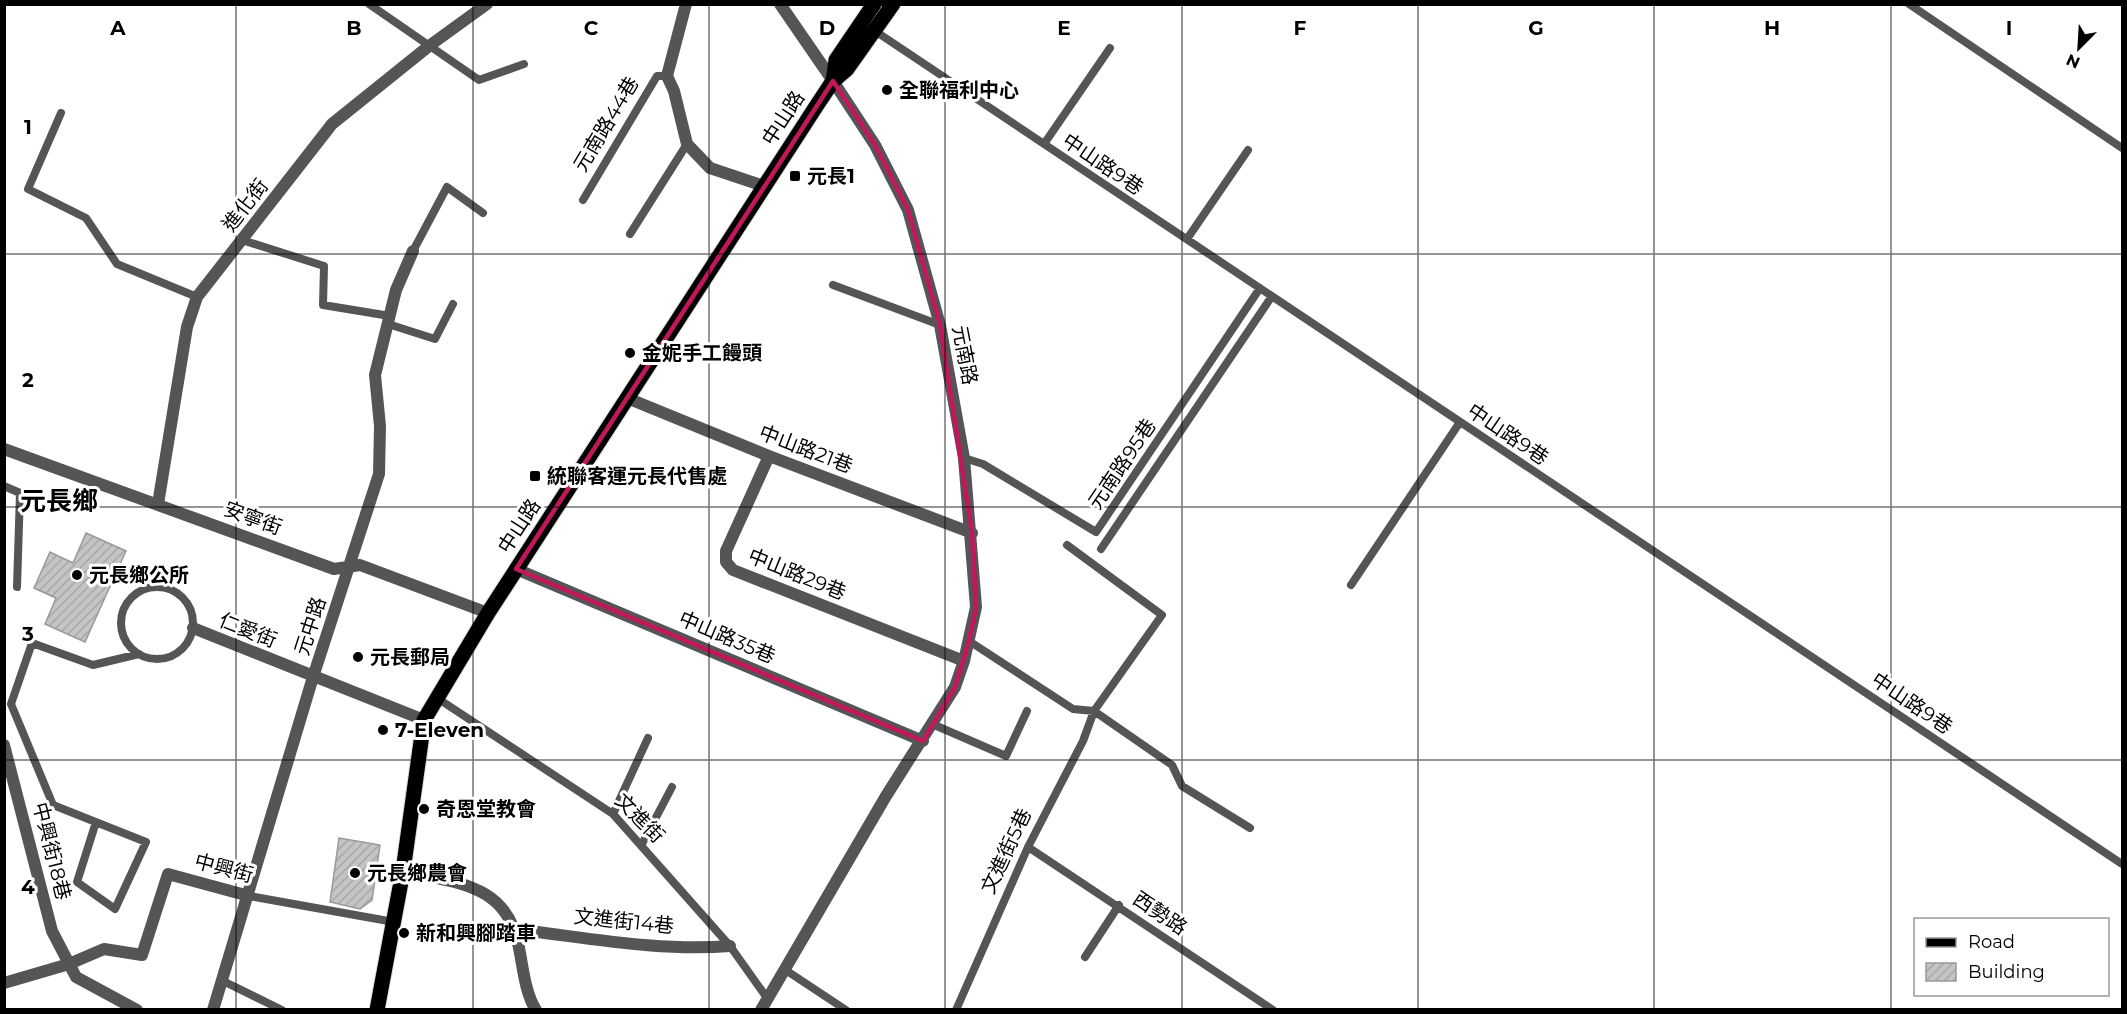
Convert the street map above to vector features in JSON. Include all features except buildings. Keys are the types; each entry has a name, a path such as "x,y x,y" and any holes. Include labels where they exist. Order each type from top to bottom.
{"main road":[{"name":"中山路","path":"833,81 836,60 874,4"},
{"name":"中山路","path":"377,1010 404,871 424,720 516,569 764,186 833,81 848,69 893,4"}],"street":[{"name":"進化街","path":"158,504 186,327 197,297 332,124 429,46 487,4"},
{"name":"元南路44巷","path":"686,4 667,76 674,91 687,144 710,168 764,186"},
{"name":"元南路","path":"780,4 875,145 908,210 940,325 964,458 972,533 976,606 964,661 955,687 922,741"},
{"name":"元中路","path":"213,1010 313,678 379,474 380,426 375,375 396,290 413,251"},
{"name":"中山路21巷","path":"627,398 769,456 972,533"},
{"name":"安寧街","path":"4,449 334,569 360,565 488,613"},
{"name":"中山路29巷","path":"769,456 726,552 726,562 733,570 964,661"},
{"name":"中山路35巷","path":"516,569 922,741"},
{"name":"仁愛街","path":"193,628 313,678 424,720"},
{"path":"761,1010 886,796 922,741"},
{"name":"中興街18巷","path":"4,745 52,931 69,964"},
{"path":"404,871 479,889 499,903 513,929 536,1010"},
{"name":"中興街","path":"4,983 69,964 104,949 142,955 168,874 249,896"},
{"name":"文進街14巷","path":"513,929 643,944 704,948 730,946"},
{"path":"69,964 76,977 137,1010"}],"lane":[{"path":"369,4 479,80 525,64"},
{"path":"1909,4 2122,148"},
{"name":"中山路9巷","path":"874,31 2122,864"},
{"path":"1044,144 1110,48"},
{"name":"元南路44巷","path":"583,200 657,76 667,76"},
{"path":"61,113 28,189 86,218 117,264 197,297"},
{"path":"630,234 687,144"},
{"path":"1187,239 1248,150"},
{"path":"413,251 447,187 483,213"},
{"path":"242,240 324,266 323,305 389,320 435,339 453,304"},
{"path":"833,285 940,325"},
{"name":"元南路95巷","path":"964,458 983,464 1096,532 1260,288"},
{"path":"1101,549 1272,296"},
{"path":"1351,585 1460,422"},
{"path":"4,486 20,493 17,587"},
{"name":"文進街5巷","path":"956,1010 1028,847 1083,741 1094,711 1162,615 1067,545"},
{"path":"161,587 175,591 186,601 192,614 193,628 188,641 179,652 166,658 152,659 139,654 128,645 122,633 121,619 124,606 134,595 146,588 161,587"},
{"path":"969,641 1073,709 1094,711 1172,765 1182,786 1250,828"},
{"path":"96,822 77,882 115,909 146,842 96,822 53,805 11,704 32,643 93,665 139,654"},
{"name":"文進街","path":"437,698 613,814 642,844 676,888 730,946 767,998"},
{"path":"932,724 1006,756 1027,711"},
{"path":"613,814 648,738"},
{"path":"642,844 672,787"},
{"name":"西勢路","path":"1028,847 1119,905 1273,1010"},
{"name":"中興街","path":"249,896 394,922"},
{"path":"1085,957 1119,905"},
{"path":"784,969 846,1010"},
{"path":"223,981 282,1010"}],"highlighted area":[{"path":"833,81 875,145 908,210 940,325 972,533 976,607 969,641 955,687 923,741 516,569"}],"place":[{"name":"全聯福利中心","path":"887,90"},
{"name":"元長1","path":"795,176"},
{"name":"金妮手工饅頭","path":"630,353"},
{"name":"統聯客運元長代售處","path":"535,476"},
{"name":"元長鄉公所","path":"77,575"},
{"name":"元長郵局","path":"358,657"},
{"name":"7-Eleven","path":"383,730"},
{"name":"奇恩堂教會","path":"424,809"},
{"name":"元長鄉農會","path":"355,873"},
{"name":"新和興腳踏車","path":"404,933"}],"district":[{"name":"元長鄉","path":"59,501"}]}
